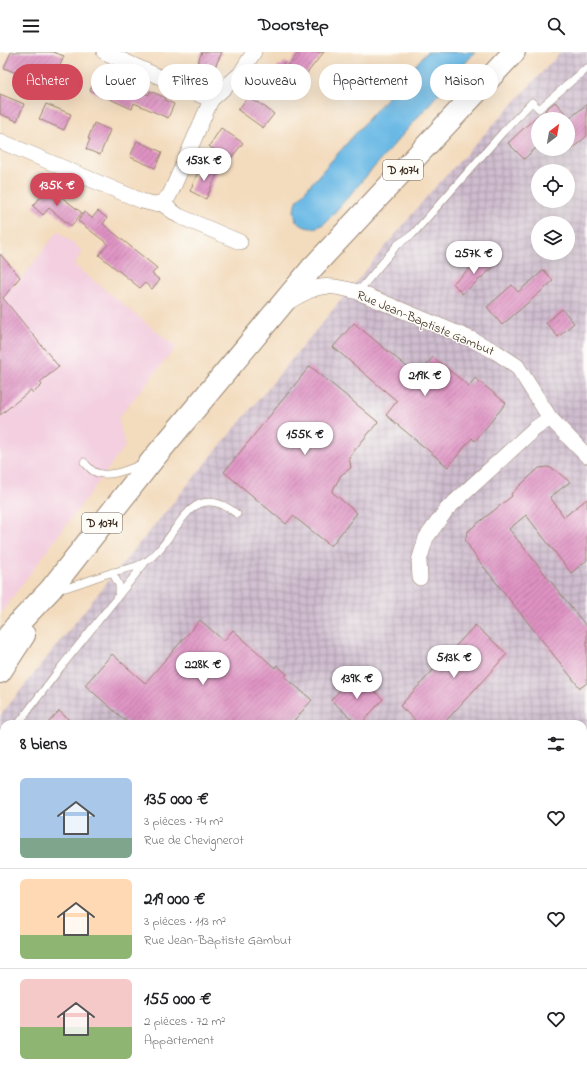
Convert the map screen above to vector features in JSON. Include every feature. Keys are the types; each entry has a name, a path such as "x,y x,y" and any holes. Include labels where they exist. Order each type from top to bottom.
{"main road":[{"name":"D 1074","path":"0,647 16,626 51,589 154,458 276,311 357,218 514,52"},
{"name":"D 1074","path":"0,672 26,633 51,589"}],"street":[{"path":"104,52 158,76"},
{"path":"223,89 240,74 254,52"},
{"path":"161,203 166,200 172,190 211,100"},
{"path":"2,146 142,202 161,203 178,216 240,242"},
{"name":"Rue Jean-Baptiste Gambut","path":"276,311 305,292 320,286 340,287 358,292 496,352 517,366 550,418 587,456"},
{"path":"420,578 419,561 426,538 447,509 534,429 550,418"}],"lane":[{"path":"358,292 398,244 413,234 503,132 532,102 539,109 587,68"},
{"path":"84,462 92,471 100,474 124,471 154,458"},
{"path":"21,720 118,595 189,511 204,502 225,505 237,514"},
{"path":"51,589 66,588 145,562"},
{"path":"112,572 119,585 118,595"}],"shaded area":[{"path":"561,52 587,52 587,720 0,720 0,716 109,580 428,195"},
{"path":"58,231 82,251 74,265 176,347 118,418 125,446 0,614 0,271 15,287"}],"water":[{"path":"427,52 475,52 464,64 430,64 430,100 433,100 326,222 314,228 300,224 296,221 294,210 298,199 385,100 422,100 422,64 416,64"}],"building":[{"path":"11,52 53,52 64,56 61,64 12,64 12,71 4,68"},
{"path":"202,52 222,52 216,64 203,64 198,62"},
{"path":"299,52 324,52 311,68 311,64 290,64"},
{"path":"150,91 158,94 158,100 165,100 174,104 168,118 134,103 132,109 112,100 150,100"},
{"path":"0,94 24,104 17,121 0,114"},
{"path":"246,100 252,100 257,103 258,102 274,114 263,128 238,110"},
{"path":"555,102 564,112 547,112 545,110"},
{"path":"46,104 71,114 64,130 39,119"},
{"path":"587,104 587,136 575,146 575,114"},
{"path":"531,122 531,152 524,159 508,143"},
{"path":"94,123 110,130 100,155 86,149"},
{"path":"221,128 243,143 232,157 226,153 224,157 209,146"},
{"path":"137,141 162,152 155,168 130,157"},
{"path":"201,165 218,172 206,199 190,191"},
{"path":"49,187 82,213 71,226 49,208 43,215 33,206"},
{"path":"98,211 107,218 103,224 157,268 152,274 160,280 152,289 145,283 140,288 99,255 108,244 78,221 84,212 92,218"},
{"path":"0,254 20,277 3,298 59,367 40,382 42,385 33,393 31,390 0,415"},
{"path":"485,256 494,267 462,294 453,283"},
{"path":"544,270 553,281 502,325 487,307 512,285 518,292"},
{"path":"562,309 574,323 558,337 546,323"},
{"path":"354,323 418,376 433,357 469,386 475,378 506,403 475,441 472,438 448,467 386,415 397,401 333,347"},
{"path":"310,366 378,422 349,457 351,468 341,475 332,492 357,513 331,546 293,516 286,524 224,472"},
{"path":"548,467 555,470 570,482 550,497 564,517 587,499 587,560 571,573 526,515 509,529 587,627 587,683 580,688 475,556 465,540 468,531 512,496 511,494 539,468"},
{"path":"200,620 224,641 233,630 275,668 277,665 287,674 285,677 312,700 294,720 124,720 85,685 112,654 145,683"},
{"path":"475,625 507,654 447,720 415,720 400,706"},
{"path":"355,674 383,699 365,720 353,720 331,700"},
{"path":"59,711 69,720 51,720"}]}
